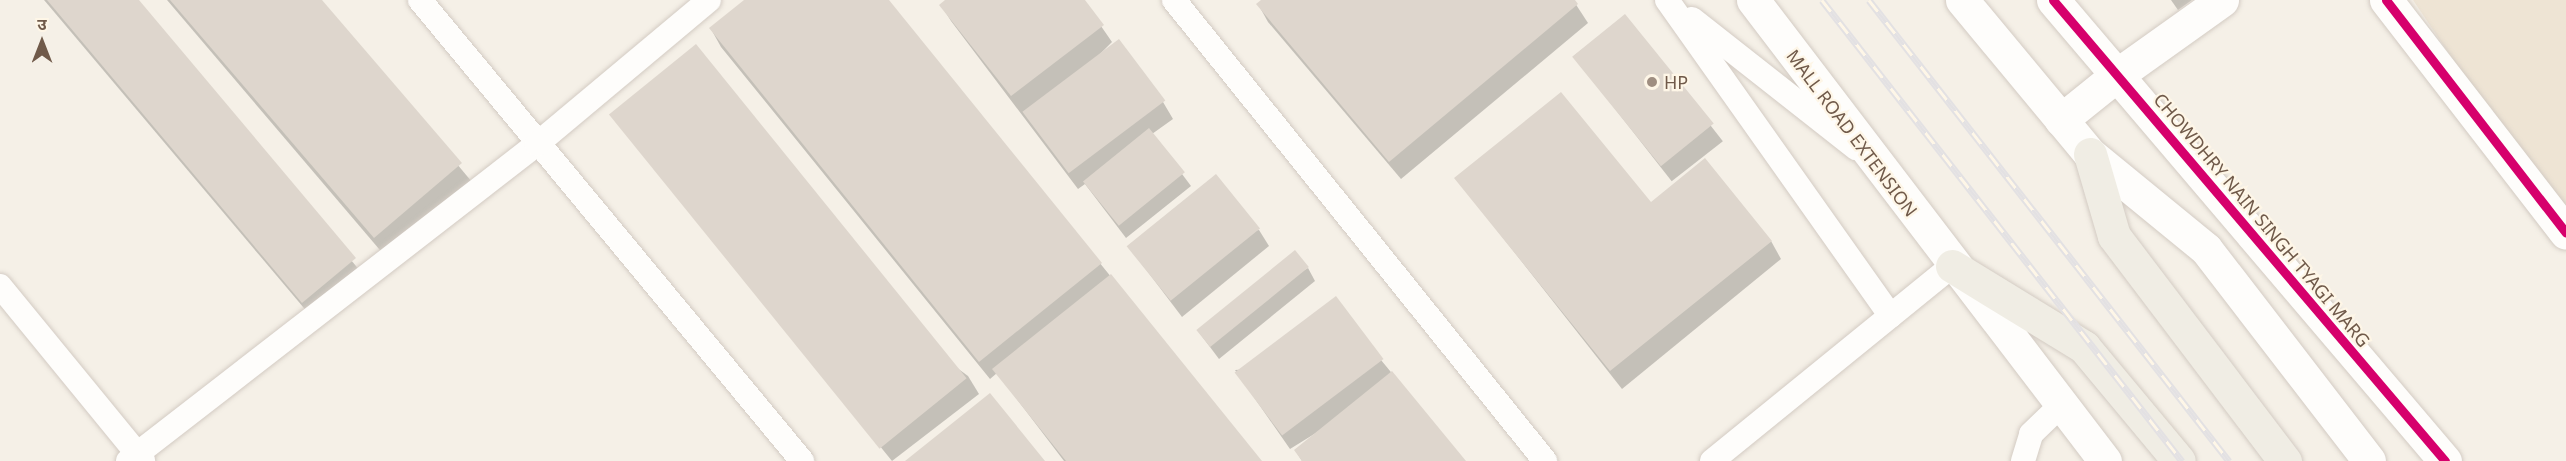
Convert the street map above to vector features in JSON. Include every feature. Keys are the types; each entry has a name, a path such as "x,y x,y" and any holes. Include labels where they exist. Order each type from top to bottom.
{"main road":[{"name":"MALL ROAD EXTENSION","path":"1753,0 1952,266 2105,461"},
{"path":"1962,0 2090,154 2206,249 2369,461"},
{"name":"CHOWDHRY NAIN SINGH TYAGI MARG","path":"2053,0 2445,461"},
{"path":"2061,120 2117,75 2222,0"},
{"path":"2386,0 2566,233"},
{"path":"2090,154 2114,236 2284,461"},
{"path":"1952,266 2084,347 2179,461"}],"lane":[{"path":"420,0 802,461"},
{"path":"0,286 136,458 537,144 709,0"},
{"path":"1174,0 1545,461"},
{"path":"1669,0 1874,162"},
{"path":"1669,0 1891,316"},
{"path":"1712,461 1952,266"},
{"path":"2023,461 2031,434 2061,405"}],"shaded area":[{"path":"2413,0 2566,0 2566,228"}],"building":[{"path":"47,0 139,0 356,258 302,303"},
{"path":"170,0 322,0 462,163 374,238"},
{"path":"744,0 889,0 1102,263 979,362 709,28"},
{"path":"945,0 1085,0 1104,25 1011,96 939,5"},
{"path":"1261,0 1575,0 1578,4 1389,162 1256,4"},
{"path":"1625,14 1714,124 1661,166 1572,57"},
{"path":"1119,39 1165,100 1069,173 1022,112"},
{"path":"696,44 967,378 880,449 609,114"},
{"path":"1561,92 1651,202 1705,158 1772,241 1610,371 1454,178"},
{"path":"1149,128 1185,172 1119,226 1083,181"},
{"path":"1216,174 1260,228 1171,301 1127,246"},
{"path":"1295,250 1309,267 1210,347 1196,330"},
{"path":"1111,274 1262,461 1066,461 992,369"},
{"path":"1336,296 1384,359 1282,436 1235,372"},
{"path":"1392,371 1466,461 1302,461 1294,450"},
{"path":"990,393 1045,461 905,461"}],"railway":[{"path":"1822,0 2182,461"},
{"path":"1869,0 2229,461"}],"cycle path":[{"path":"2053,0 2445,461"},
{"path":"2386,0 2566,233"}],"place":[{"name":"HP","path":"1652,82"}]}
